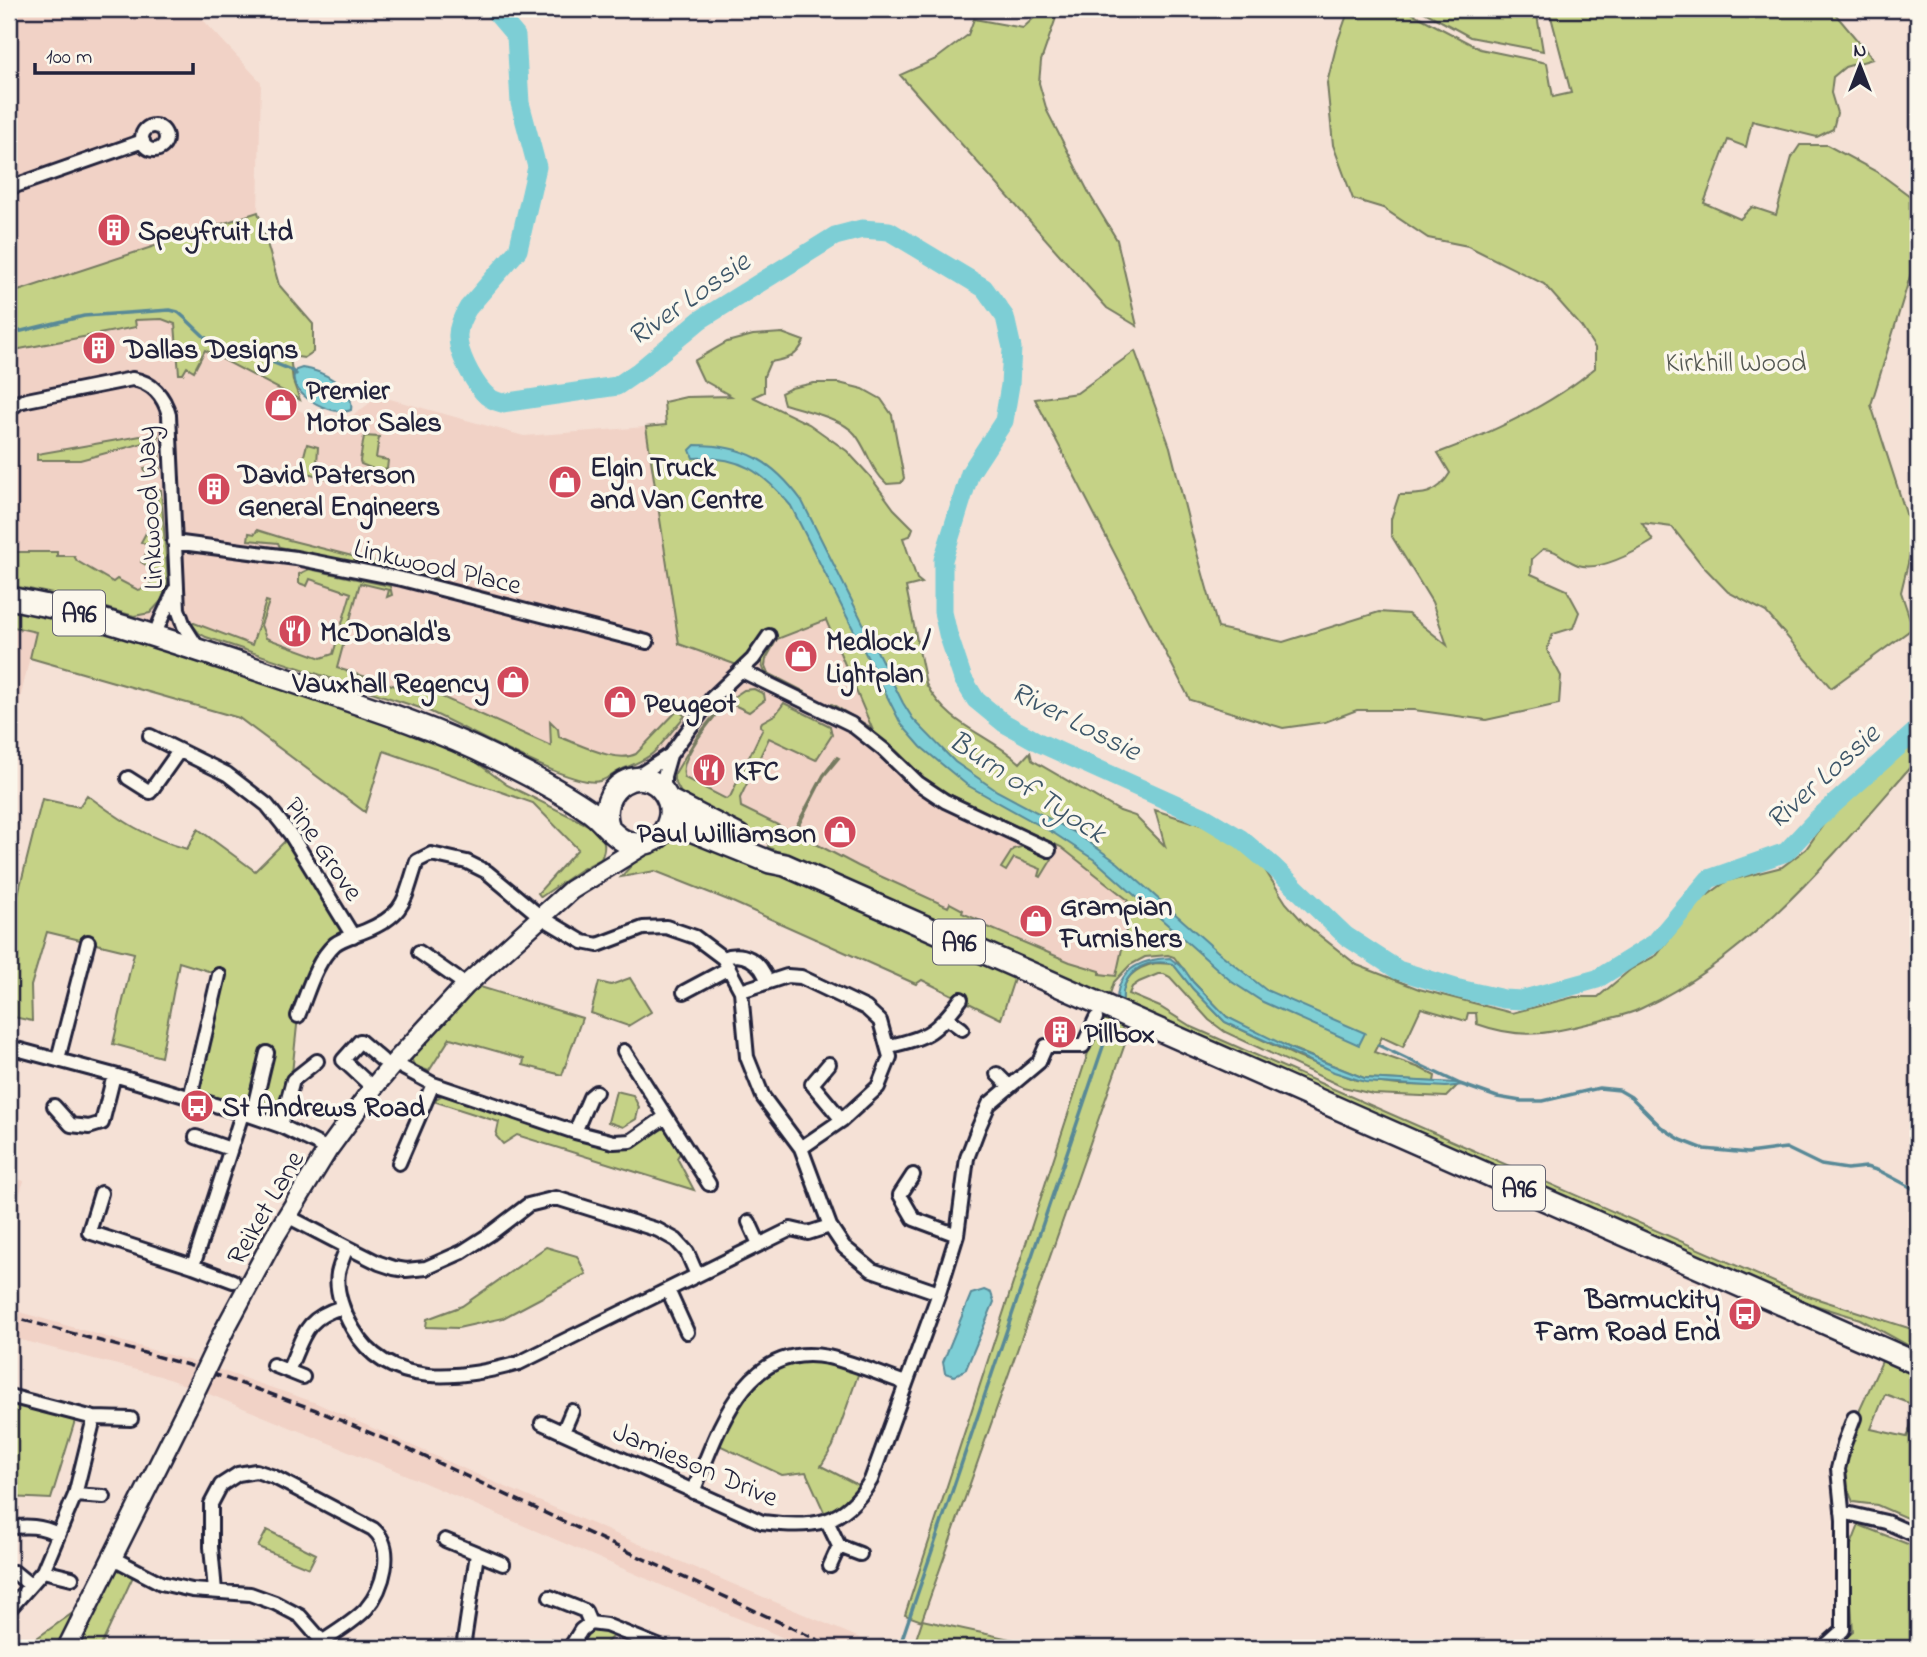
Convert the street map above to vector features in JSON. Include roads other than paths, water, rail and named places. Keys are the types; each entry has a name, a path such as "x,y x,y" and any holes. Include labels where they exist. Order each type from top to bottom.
{"highway":[{"name":"A96","path":"9,598 72,611 200,650 419,724 524,772 589,794 610,794"},
{"name":"A96","path":"524,772 590,811 612,832 636,844 647,843"},
{"name":"A96","path":"632,779 651,782 667,796 769,851 785,864 1108,1013 1918,1364"},
{"path":"612,832 605,811 610,794 616,787 632,779"},
{"path":"647,843 665,830 669,820 667,796"},
{"name":"A96","path":"665,830 683,827 770,862 785,864"}],"street":[{"path":"9,188 143,141"},
{"name":"Linkwood Way","path":"9,410 19,402 128,380 144,382 162,397 169,415 176,587 181,617 200,650"},
{"name":"Linkwood Place","path":"174,542 296,558 402,579 647,642"},
{"path":"155,636 159,620 167,611 176,587"},
{"path":"667,796 664,776 670,755 712,698 742,671 769,636"},
{"path":"742,671 850,724 884,750 918,783 945,801 1049,850"},
{"name":"Pine Grove","path":"150,736 227,774 267,804 290,835 353,936"},
{"path":"128,778 149,792 179,751"},
{"path":"632,779 670,755"},
{"path":"607,868 614,857 612,832"},
{"name":"Reiket Lane","path":"67,1648 224,1331 287,1216 328,1149 373,1088 388,1062 466,985 571,890 647,843"},
{"name":"Pine Grove","path":"298,1016 319,964 338,942 377,926 397,913 417,861 431,854 467,862 487,872 541,918 583,942 598,945 643,928 674,929 695,937 726,963"},
{"path":"58,1059 88,942"},
{"path":"419,952 466,985"},
{"path":"684,992 726,963 731,955 750,958 764,968 767,981"},
{"path":"726,963 741,991 747,1056 763,1097 801,1148 830,1226 844,1247 872,1270 939,1293"},
{"path":"190,1097 219,975"},
{"path":"741,991 787,976 801,977 866,1008 880,1021 890,1057 878,1087 842,1120 801,1148"},
{"path":"889,1046 917,1040 947,1018 961,999"},
{"name":"Jamieson Drive","path":"542,1423 762,1522 799,1527 827,1521 861,1497 871,1480 939,1293 957,1235 967,1158 989,1104 1039,1062 1046,1046 1083,1046 1108,1013"},
{"path":"947,1018 962,1029"},
{"path":"373,1088 343,1060 360,1041 388,1062 433,1084 575,1132 614,1142 631,1141 665,1117"},
{"path":"9,1047 114,1074 247,1115 281,1126 328,1149"},
{"path":"624,1051 709,1184"},
{"path":"193,1266 230,1149 247,1115 267,1053"},
{"path":"281,1126 293,1080 317,1061"},
{"path":"829,1063 812,1084 842,1120"},
{"path":"54,1106 71,1125 89,1127 102,1123 114,1074"},
{"path":"997,1074 1009,1086"},
{"path":"399,1163 433,1084"},
{"path":"575,1132 590,1097 596,1092"},
{"path":"196,1138 230,1149"},
{"path":"913,1175 900,1195 914,1219 957,1235"},
{"path":"101,1194 89,1232 233,1281"},
{"path":"287,1216 379,1263 406,1270 426,1268 462,1252 528,1205 556,1198 658,1230 677,1240 687,1252 697,1275"},
{"path":"749,1222 759,1244"},
{"path":"346,1247 337,1275 342,1307 357,1337 386,1363 401,1371 446,1376 476,1375 519,1363 791,1229 808,1233 830,1226"},
{"path":"668,1290 687,1332"},
{"path":"288,1371 311,1322 322,1313 342,1307"},
{"path":"693,1492 715,1437 738,1392 757,1373 772,1364 791,1357 825,1357 905,1383"},
{"path":"273,1365 303,1377"},
{"path":"9,1396 94,1418 131,1419"},
{"path":"563,1432 572,1411"},
{"path":"12,1606 43,1571 75,1495 94,1418"},
{"path":"1823,1648 1843,1630 1842,1512 1838,1469 1854,1418"},
{"path":"111,1557 161,1583 192,1590 250,1594 275,1603 300,1616 325,1645 365,1610 374,1597 383,1575 385,1549 381,1537 373,1529 311,1495 256,1471 238,1474 221,1485 211,1504 215,1591"},
{"path":"75,1495 104,1497"},
{"path":"1842,1512 1886,1522 1918,1536"},
{"path":"827,1521 839,1546 860,1554"},
{"path":"9,1528 26,1525 45,1528 58,1534"},
{"path":"445,1540 503,1564"},
{"path":"830,1566 839,1546"},
{"path":"463,1648 477,1554"},
{"path":"43,1571 72,1578"},
{"path":"13,1572 30,1585"},
{"path":"550,1597 584,1611 590,1623"},
{"path":"570,1648 581,1630 590,1623 598,1623 663,1648"}],"water":[{"path":"302,368 327,376 342,387 348,394 351,410 322,407 303,394 296,387 294,378 296,370"},
{"path":"695,445 743,452 769,466 791,487 802,501 903,703 913,719 955,762 997,791 1076,833 1118,863 1217,951 1266,990 1365,1033 1359,1045 1263,1002 1232,982 1096,861 1055,834 967,785 921,747 901,724 791,506 770,483 749,468 724,460 693,458 690,450"},
{"path":"1170,958 1184,969 1227,1017 1294,1050 1364,1078 1463,1085 1446,1087 1365,1082 1334,1072 1225,1022 1173,964 1163,962 1144,965 1130,976 1126,983 1123,1003 1114,999 1117,998 1122,979 1134,967 1151,960"},
{"path":"984,1290 991,1293 994,1302 966,1369 954,1376 945,1373 943,1362 971,1294"}],"waterway":[{"name":"River Lossie","path":"493,9 516,36 520,103 537,167 518,250 468,308 459,328 458,342 466,365 485,394 502,403 617,386 700,320 835,236 862,229 889,231 984,288 1005,317 1012,348 1004,421 970,473 943,560 943,612 963,679 976,700 1004,723 1040,743 1204,817 1241,839 1346,936 1398,970 1459,989 1521,1000 1597,979 1655,943 1709,879 1786,852 1816,820 1918,729"},
{"name":"Burn of Tyock","path":"9,334 84,316 170,310 178,312 213,345 243,350 296,374"},
{"path":"899,1648 1113,1017"},
{"path":"1378,1045 1460,1084 1497,1097 1543,1101 1599,1088 1619,1090 1631,1097 1661,1127 1681,1140 1704,1149 1748,1153 1786,1148 1821,1165 1847,1169 1866,1167 1880,1171 1918,1191"}],"railway":[{"path":"9,1316 188,1365 316,1410 408,1449 835,1648"}],"place":[{"name":"Speyfruit Ltd","path":"114,230"},
{"name":"Dallas Designs","path":"99,348"},
{"name":"Premier Motor Sales","path":"281,405"},
{"name":"Elgin Truck and Van Centre","path":"565,482"},
{"name":"David Paterson General Engineers","path":"214,489"},
{"name":"McDonald's","path":"295,631"},
{"name":"Medlock / Lightplan","path":"801,656"},
{"name":"Vauxhall Regency","path":"513,682"},
{"name":"Peugeot","path":"620,702"},
{"name":"KFC","path":"709,770"},
{"name":"Paul Williamson","path":"840,832"},
{"name":"Grampian Furnishers","path":"1036,921"},
{"name":"Pillbox","path":"1060,1032"},
{"name":"St Andrews Road","path":"197,1106"},
{"name":"Barmuckity Farm Road End","path":"1745,1314"}],"park label":[{"name":"Kirkhill Wood","path":"1736,361"}]}
